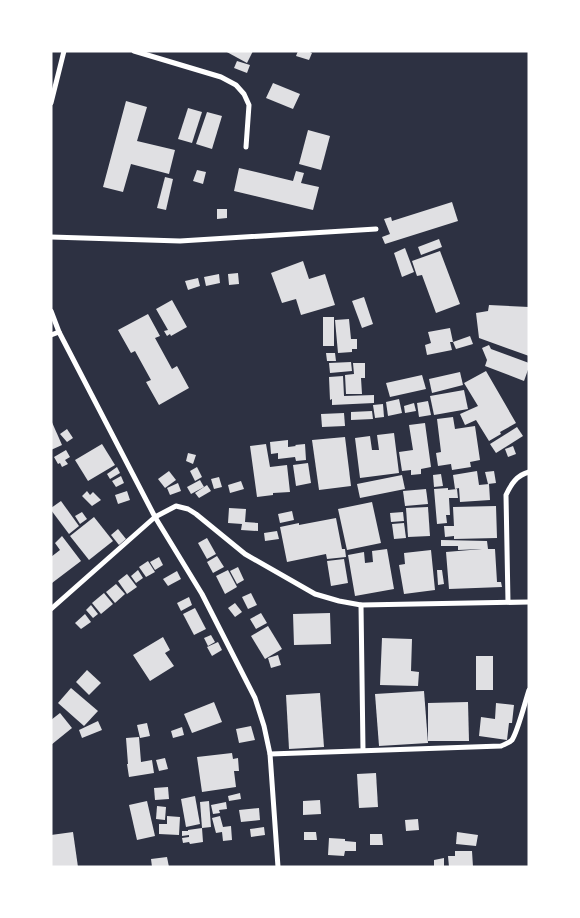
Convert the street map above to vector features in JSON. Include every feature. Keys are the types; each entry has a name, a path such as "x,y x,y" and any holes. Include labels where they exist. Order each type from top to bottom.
{"street":[{"path":"51,103 64,51"},
{"path":"134,51 221,77 236,85 244,94 249,105 246,147"},
{"path":"51,237 180,240 376,229"},
{"path":"51,310 58,332 155,518 202,594 255,698 270,754 278,867"},
{"path":"51,334 58,332"},
{"path":"508,602 506,495 512,483 522,474 529,472"},
{"path":"51,609 155,518 176,506 188,509 196,514 245,554 315,594 339,601 361,605 529,602"},
{"path":"361,605 363,750"},
{"path":"270,754 502,746 512,740 529,690"}],"building":[{"path":"225,51 253,51 247,63"},
{"path":"298,51 312,53 309,60 296,56"},
{"path":"237,61 250,65 247,73 234,68"},
{"path":"273,83 300,94 293,109 266,98"},
{"path":"126,101 147,107 137,141 175,150 169,174 131,164 123,192 103,187"},
{"path":"188,108 202,112 192,143 178,139"},
{"path":"207,112 222,116 212,149 196,144"},
{"path":"308,130 330,136 321,170 299,164"},
{"path":"239,168 293,181 296,171 304,173 301,183 319,187 313,210 234,191"},
{"path":"197,170 206,172 203,184 193,181"},
{"path":"165,177 173,179 166,210 157,208"},
{"path":"452,202 458,221 385,244 382,237 390,234 384,219 391,217 392,221"},
{"path":"217,209 227,209 227,218 217,219"},
{"path":"439,239 442,247 421,255 418,247"},
{"path":"405,248 414,272 402,277 394,253"},
{"path":"440,251 460,304 436,313 422,275 417,276 412,261"},
{"path":"303,261 309,279 325,274 335,305 301,315 296,299 282,303 271,273"},
{"path":"238,273 239,284 229,285 228,274"},
{"path":"219,274 220,283 206,286 204,277"},
{"path":"198,278 200,286 188,290 185,281"},
{"path":"364,297 373,324 362,328 352,301"},
{"path":"172,300 187,327 171,336 170,334 167,336 164,331 168,330 156,309"},
{"path":"489,305 529,307 529,356 479,338 476,313 488,311"},
{"path":"148,314 160,336 155,338 172,369 177,366 189,388 159,405 146,382 151,380 135,351 131,353 118,330"},
{"path":"323,317 334,317 334,346 323,346"},
{"path":"349,319 351,339 357,339 357,349 352,349 352,352 338,353 335,320"},
{"path":"450,328 453,342 450,342 452,350 427,355 425,345 431,343 428,332"},
{"path":"470,336 473,344 456,349 453,342"},
{"path":"489,345 491,349 529,363 524,381 485,366 487,360 482,348"},
{"path":"326,353 335,353 336,361 327,361"},
{"path":"351,362 352,371 330,373 329,363"},
{"path":"353,363 365,363 365,378 361,378 362,394 346,394 345,375 354,374"},
{"path":"486,371 516,423 489,441 476,420 465,425 460,414 478,406 464,383"},
{"path":"460,372 463,385 432,393 429,379"},
{"path":"422,375 426,389 390,397 386,383"},
{"path":"343,376 344,396 374,395 374,403 332,405 329,377"},
{"path":"464,390 468,409 434,415 430,396"},
{"path":"399,399 402,413 388,416 386,402"},
{"path":"428,401 431,415 419,417 417,403"},
{"path":"414,403 416,411 405,413 404,406"},
{"path":"383,404 384,417 375,418 373,405"},
{"path":"372,411 373,419 351,420 351,412"},
{"path":"344,413 345,426 322,427 321,414"},
{"path":"453,417 455,429 475,426 480,460 470,462 471,467 452,470 451,464 438,466 436,453 441,452 437,419"},
{"path":"51,420 62,445 51,450"},
{"path":"425,423 431,467 421,469 421,474 411,475 411,470 402,471 399,452 413,450 409,425"},
{"path":"517,427 523,436 496,453 490,444"},
{"path":"67,429 73,438 67,442 60,434"},
{"path":"394,433 399,473 360,478 355,438 370,436 372,450 379,450 377,435"},
{"path":"345,437 351,486 319,490 312,440"},
{"path":"288,440 288,447 305,444 306,460 296,461 295,457 278,459 278,453 271,454 270,442"},
{"path":"102,444 115,465 88,481 75,460"},
{"path":"266,444 270,467 287,465 290,492 273,493 273,495 257,497 250,446"},
{"path":"513,446 516,454 508,457 505,449"},
{"path":"66,450 70,457 65,460 68,464 62,467 54,457"},
{"path":"188,453 196,455 193,464 186,461"},
{"path":"308,463 311,483 296,486 293,465"},
{"path":"117,467 120,473 110,479 107,474"},
{"path":"197,467 202,477 195,481 190,471"},
{"path":"169,471 176,480 165,488 158,479"},
{"path":"477,471 479,485 489,484 490,500 460,502 459,488 455,489 453,475"},
{"path":"494,471 496,483 488,484 485,472"},
{"path":"441,474 443,486 434,487 433,475"},
{"path":"402,475 405,489 360,498 357,484"},
{"path":"121,476 124,483 116,487 112,481"},
{"path":"219,477 222,487 214,489 211,479"},
{"path":"200,480 204,487 191,494 187,487"},
{"path":"241,481 244,489 230,493 228,485"},
{"path":"178,483 181,491 170,495 167,488"},
{"path":"207,485 211,491 199,498 195,493"},
{"path":"448,488 448,490 457,489 458,498 449,498 450,515 446,515 447,523 437,524 434,489"},
{"path":"426,489 428,504 405,506 403,491"},
{"path":"87,491 90,495 93,492 101,500 92,506 82,496"},
{"path":"127,491 130,500 118,504 115,495"},
{"path":"61,501 79,526 69,534 51,510"},
{"path":"372,502 381,543 347,550 338,509"},
{"path":"496,506 497,538 454,539 454,536 445,537 444,526 454,526 453,507"},
{"path":"428,507 430,536 408,537 406,508"},
{"path":"229,508 246,509 245,522 258,523 258,531 241,530 242,524 228,523"},
{"path":"292,511 294,520 280,523 278,514"},
{"path":"82,512 87,519 80,524 75,516"},
{"path":"403,512 404,521 391,522 390,513"},
{"path":"94,517 113,541 89,560 70,536"},
{"path":"336,518 342,549 345,549 346,557 327,559 326,554 287,562 280,527"},
{"path":"404,523 406,538 394,539 392,524"},
{"path":"118,529 126,539 119,545 111,535"},
{"path":"277,531 279,539 265,541 264,533"},
{"path":"62,536 81,561 52,583 51,557 60,550 55,543"},
{"path":"207,538 216,554 207,559 198,543"},
{"path":"441,540 487,541 488,549 495,549 497,582 501,582 502,587 449,589 446,552 482,549 458,550 458,546 441,546"},
{"path":"387,549 394,589 355,596 348,555 364,552 365,563 373,562 372,551"},
{"path":"431,550 435,590 404,594 399,565 405,564 404,553"},
{"path":"217,556 224,567 213,573 207,562"},
{"path":"159,557 163,565 155,570 150,562"},
{"path":"344,559 348,583 331,586 327,561"},
{"path":"148,561 155,572 146,577 139,567"},
{"path":"238,567 244,580 237,584 230,571"},
{"path":"138,570 143,578 136,583 131,576"},
{"path":"228,570 237,587 225,594 216,576"},
{"path":"437,570 442,570 444,584 438,585"},
{"path":"177,571 181,579 168,586 163,579"},
{"path":"127,574 137,587 127,594 118,581"},
{"path":"116,584 125,594 115,603 106,592"},
{"path":"104,593 113,604 101,614 92,603"},
{"path":"251,593 257,605 248,609 242,597"},
{"path":"189,597 192,605 181,611 177,603"},
{"path":"235,603 242,612 235,617 228,608"},
{"path":"91,605 98,614 93,618 86,610"},
{"path":"195,608 206,629 194,635 183,614"},
{"path":"261,613 267,623 256,629 250,619"},
{"path":"330,613 331,644 294,645 293,614"},
{"path":"85,614 91,622 81,629 75,623"},
{"path":"268,626 282,649 265,659 251,636"},
{"path":"211,635 215,642 208,646 204,638"},
{"path":"163,637 170,650 165,653 174,666 150,681 133,655"},
{"path":"382,638 412,639 411,671 419,672 418,686 380,685"},
{"path":"218,642 222,650 212,656 207,647"},
{"path":"278,655 281,665 271,668 268,658"},
{"path":"476,656 493,656 493,690 476,690"},
{"path":"87,670 101,683 89,695 76,682"},
{"path":"71,688 98,711 84,726 58,703"},
{"path":"424,691 428,743 379,746 375,694"},
{"path":"320,693 324,747 289,749 286,695"},
{"path":"214,702 222,722 192,733 184,714"},
{"path":"468,702 469,741 428,741 428,703"},
{"path":"496,703 514,705 512,723 509,723 507,740 479,736 481,717 495,719"},
{"path":"60,713 72,728 51,745 51,720"},
{"path":"98,721 102,730 82,738 79,730"},
{"path":"147,723 150,736 140,738 137,725"},
{"path":"251,726 255,740 239,743 236,729"},
{"path":"182,727 184,735 173,738 171,731"},
{"path":"139,737 141,762 152,760 154,773 129,777 126,738"},
{"path":"232,753 233,759 238,758 239,771 234,771 236,787 202,792 197,757"},
{"path":"165,758 168,769 159,771 156,760"},
{"path":"376,773 378,807 359,808 357,774"},
{"path":"168,787 169,799 155,800 154,788"},
{"path":"240,793 241,799 229,801 228,796"},
{"path":"195,796 200,824 186,827 181,799"},
{"path":"320,800 321,814 303,815 303,801"},
{"path":"147,801 155,836 137,840 129,805"},
{"path":"209,801 211,827 202,828 200,802"},
{"path":"226,802 227,809 219,810 220,813 213,814 211,805"},
{"path":"157,806 166,807 165,820 156,819"},
{"path":"259,808 260,820 241,822 239,810"},
{"path":"167,816 180,817 179,835 159,834 159,824 167,824"},
{"path":"220,816 223,827 231,826 232,840 223,841 222,832 216,833 212,818"},
{"path":"418,819 419,830 406,831 405,820"},
{"path":"264,827 265,835 251,837 250,829"},
{"path":"202,828 203,842 183,843 182,838 189,837 189,835 182,836 182,831"},
{"path":"73,832 78,867 51,867 51,835"},
{"path":"304,832 316,832 317,840 304,840"},
{"path":"457,832 478,835 476,846 456,844"},
{"path":"370,834 382,834 383,845 370,845"},
{"path":"329,838 356,842 356,851 345,851 344,856 328,855"},
{"path":"455,851 472,851 473,867 449,867 448,856 455,856"},
{"path":"167,857 169,867 152,867 151,859"},
{"path":"444,858 444,867 434,867 434,860"}]}
